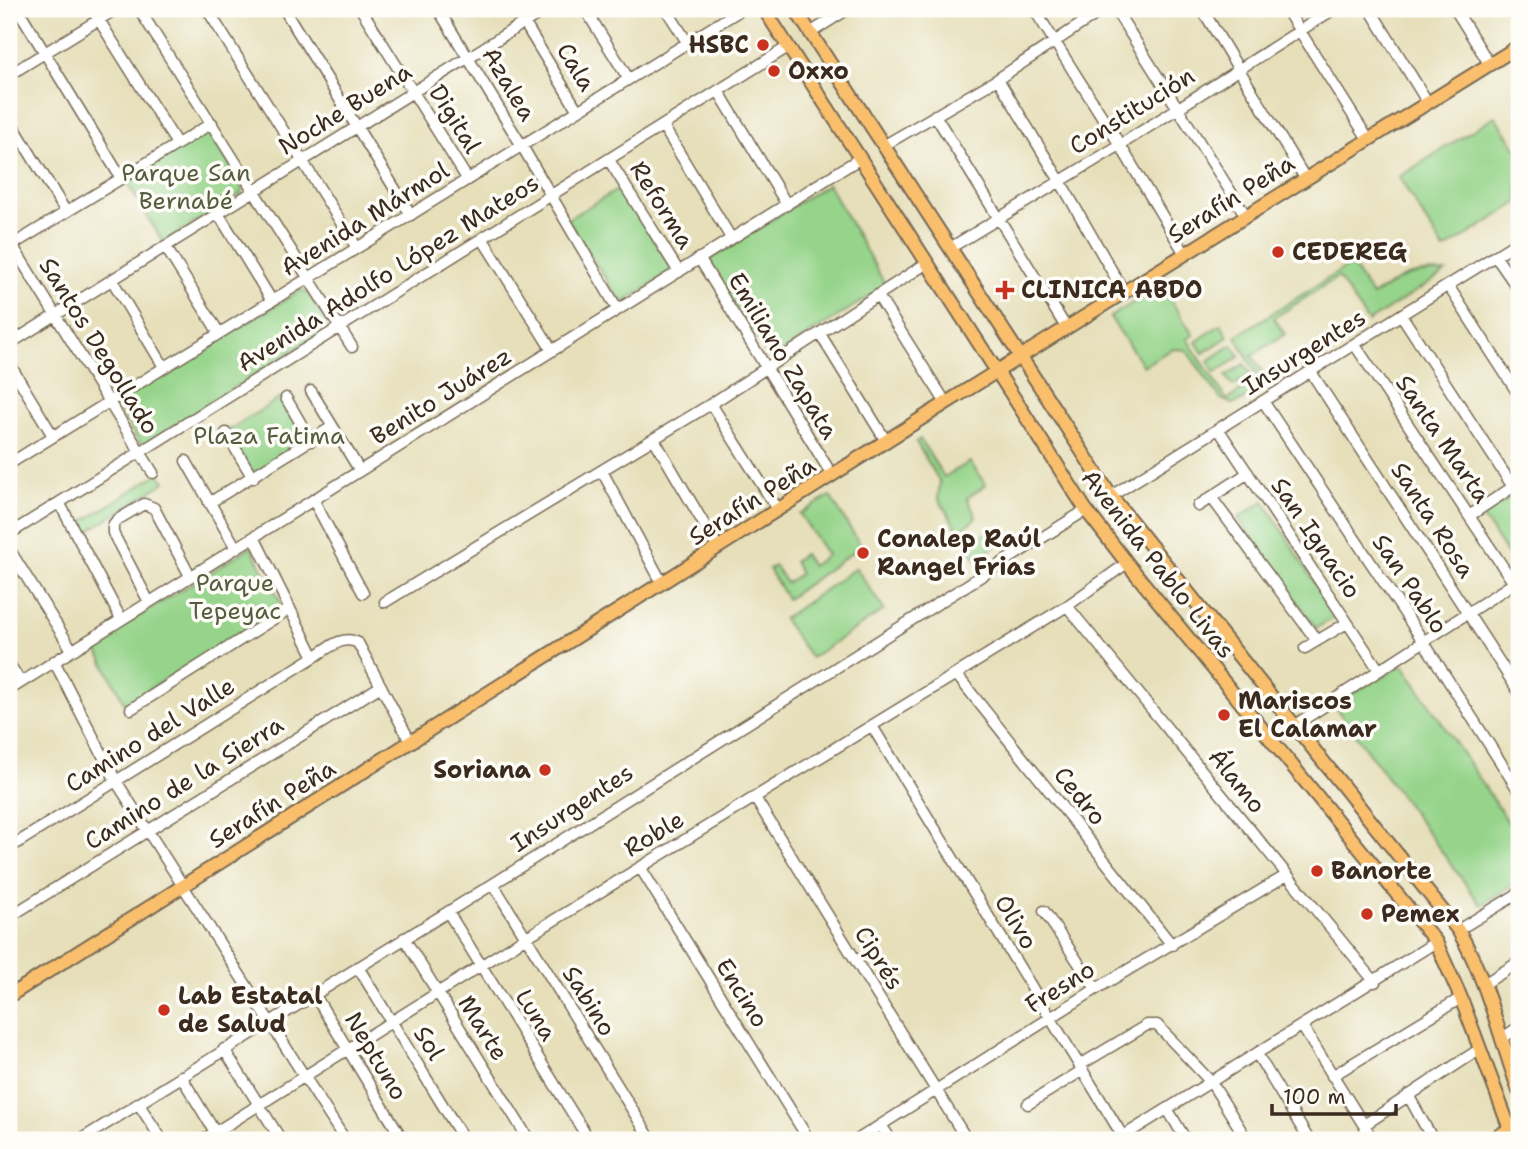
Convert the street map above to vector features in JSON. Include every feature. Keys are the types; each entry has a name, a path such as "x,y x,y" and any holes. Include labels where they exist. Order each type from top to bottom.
{"main road":[{"name":"Avenida Pablo Livas","path":"764,9 1086,510 1127,564 1436,942 1514,1131"},
{"name":"Avenida Pablo Livas","path":"795,9 1111,496 1458,930 1470,950 1484,984 1519,1091"},
{"name":"Serafín Peña","path":"9,996 1305,177 1519,46"},
{"path":"1492,1140 1514,1131"}],"street":[{"path":"18,9 121,178"},
{"path":"92,9 177,144"},
{"path":"9,75 116,9"},
{"path":"139,9 352,347"},
{"path":"207,9 357,248"},
{"path":"284,9 411,215"},
{"name":"Digital","path":"361,9 468,180"},
{"name":"Azalea","path":"438,9 618,310"},
{"name":"Cala","path":"516,9 578,111"},
{"name":"Noche Buena","path":"9,344 546,9"},
{"path":"585,9 628,78"},
{"path":"666,9 687,42"},
{"name":"Avenida Mármol","path":"9,464 742,9"},
{"path":"810,33 848,9"},
{"path":"1034,9 1185,254"},
{"path":"883,146 998,79 1104,9"},
{"path":"1115,9 1247,216"},
{"path":"1202,9 1305,177"},
{"path":"1286,9 1368,139"},
{"name":"Constitución","path":"950,248 1120,145 1334,9"},
{"path":"1370,9 1429,103"},
{"path":"1455,9 1490,65"},
{"name":"Avenida Adolfo López Mateos","path":"9,534 789,47"},
{"path":"998,79 1124,292"},
{"path":"719,92 787,205"},
{"path":"935,115 1067,329"},
{"path":"9,119 66,212"},
{"path":"10,244 212,123"},
{"path":"663,126 730,238"},
{"name":"Benito Juárez","path":"9,690 859,159"},
{"name":"Reforma","path":"609,160 678,272"},
{"path":"218,213 272,301"},
{"path":"482,238 552,350"},
{"name":"Insurgentes","path":"1111,496 1519,241"},
{"name":"Santos Degollado","path":"10,244 153,473"},
{"path":"165,246 219,333"},
{"path":"1496,257 1519,290"},
{"name":"Emiliano Zapata","path":"699,258 832,475"},
{"path":"385,602 710,404 927,263"},
{"path":"112,280 164,367"},
{"path":"1449,287 1519,395"},
{"path":"878,296 946,403"},
{"path":"1402,316 1516,485 1469,516"},
{"path":"820,334 886,441"},
{"name":"Santa Marta","path":"1355,345 1516,587"},
{"path":"9,363 53,436"},
{"name":"Santa Rosa","path":"1311,372 1519,692"},
{"path":"311,391 360,471"},
{"path":"286,398 311,440"},
{"name":"San Pablo","path":"1263,401 1519,791"},
{"path":"710,404 778,510"},
{"path":"209,503 332,427"},
{"name":"San Ignacio","path":"1219,430 1379,670"},
{"path":"226,433 253,478"},
{"path":"654,439 718,548"},
{"path":"186,461 236,548"},
{"path":"602,471 662,583"},
{"path":"1198,506 1248,473"},
{"path":"1211,497 1317,641"},
{"path":"314,501 363,593"},
{"path":"60,504 121,619"},
{"path":"149,602 113,534 113,525 117,520 144,504 150,505 157,512 190,576"},
{"name":"Insurgentes","path":"80,1140 96,1136 138,1103 494,884 1086,510"},
{"path":"254,537 314,657"},
{"path":"9,549 72,650"},
{"name":"Roble","path":"204,1140 392,1024 481,965 1068,606 1127,564"},
{"path":"1295,726 1467,612 1516,587"},
{"name":"Álamo","path":"1068,606 1375,982"},
{"path":"131,709 289,609"},
{"path":"1306,648 1347,623"},
{"name":"Camino del Valle","path":"9,848 341,640 354,640 362,648 382,686"},
{"path":"54,661 116,781 345,1140"},
{"path":"9,664 21,682"},
{"name":"Cedro","path":"956,674 1172,945"},
{"path":"382,686 410,741"},
{"name":"Camino de la Sierra","path":"9,917 382,686"},
{"name":"Olivo","path":"872,726 1082,1068 1121,1139"},
{"name":"Ciprés","path":"755,798 967,1140"},
{"name":"Encino","path":"640,867 809,1140"},
{"name":"Fresno","path":"857,1140 1096,989 1287,876"},
{"name":"Sabino","path":"494,884 649,1137"},
{"path":"1458,930 1519,893"},
{"path":"1044,911 1096,989"},
{"name":"Luna","path":"448,912 589,1140"},
{"name":"Marte","path":"404,938 529,1140"},
{"path":"1121,1139 1436,942"},
{"path":"1484,984 1519,962"},
{"name":"Sol","path":"358,967 464,1140"},
{"name":"Neptuno","path":"314,994 403,1140"},
{"path":"1332,1076 1461,998"},
{"path":"1028,1104 1147,1025 1154,1024 1162,1029 1211,1082 1247,1140"},
{"path":"1302,1027 1373,1140"},
{"path":"1501,1039 1519,1027"},
{"path":"224,1049 281,1140"},
{"path":"1364,1125 1480,1049"},
{"path":"1257,1054 1308,1140"},
{"path":"181,1076 215,1132"},
{"path":"1408,1095 1433,1140"},
{"path":"138,1103 162,1140"},
{"path":"1168,1110 1186,1140"},
{"path":"881,1125 891,1140"},
{"path":"636,1140 649,1137"}],"green space":[{"path":"1495,116 1519,152 1519,202 1444,250 1399,177"},
{"name":"Parque San Bernabé","path":"205,133 211,135 243,187 241,194 163,242 126,181"},
{"path":"828,184 886,286 770,359 706,262"},
{"path":"621,188 673,270 622,304 567,219"},
{"path":"1351,264 1372,296 1406,276 1446,272 1368,322 1338,277 1274,318 1285,334 1252,356 1269,382 1232,404 1221,399 1186,350 1172,349 1143,366 1110,317 1161,285 1193,335 1187,339 1227,400 1259,379 1236,336"},
{"path":"301,290 308,293 328,324 325,330 145,444 139,442 117,407 118,401"},
{"path":"1221,324 1228,337 1203,353 1196,342"},
{"path":"1232,345 1240,356 1215,373 1208,361"},
{"path":"1244,364 1251,374 1233,386 1226,376"},
{"name":"Plaza Fatima","path":"282,397 307,436 254,476 227,431"},
{"path":"920,439 944,477 970,462 986,485 967,498 976,517 964,528 972,541 987,532 996,546 976,559 938,498 940,482 916,442"},
{"path":"159,473 165,482 84,534 78,525"},
{"path":"1519,492 1519,573 1482,516"},
{"path":"830,496 861,546 787,599 769,569 775,566 786,583 800,574 794,561 804,554 812,566 827,555 800,514"},
{"path":"1264,501 1336,617 1316,628 1238,518"},
{"name":"Parque Tepeyac","path":"251,547 284,608 125,704 94,644"},
{"path":"856,568 884,610 811,658 783,619"},
{"path":"1403,665 1519,838 1519,881 1481,905 1333,704"}],"place":[{"name":"HSBC","path":"763,45"},
{"name":"Oxxo","path":"774,71"},
{"name":"CEDEREG","path":"1278,252"},
{"name":"CLINICA ABDO","path":"1005,290"},
{"name":"Conalep Raúl Rangel Frias","path":"863,553"},
{"name":"Mariscos El Calamar","path":"1224,715"},
{"name":"Soriana","path":"545,770"},
{"name":"Banorte","path":"1317,871"},
{"name":"Pemex","path":"1367,914"},
{"name":"Lab Estatal de Salud","path":"164,1010"}]}
